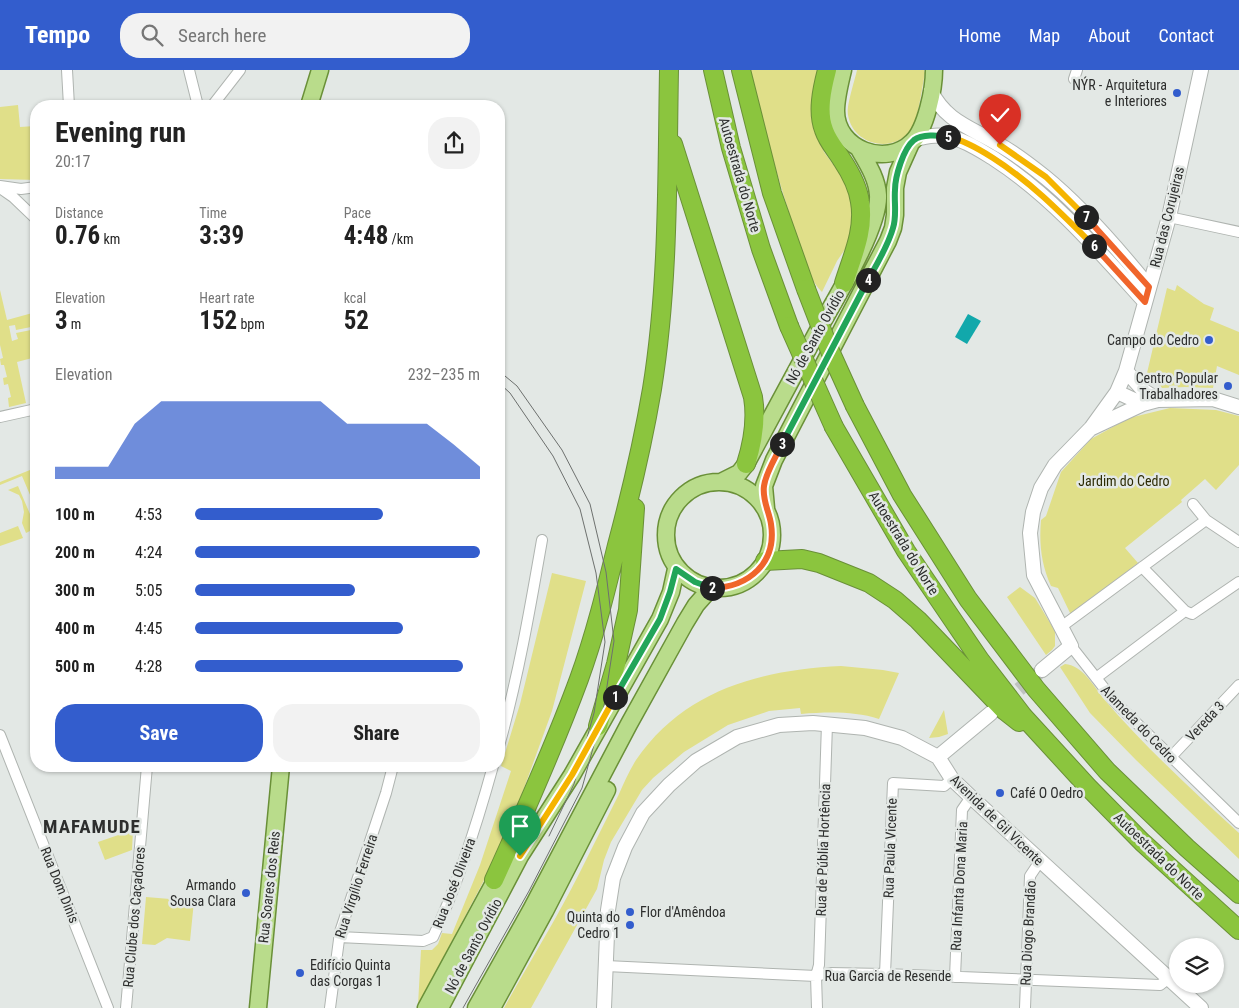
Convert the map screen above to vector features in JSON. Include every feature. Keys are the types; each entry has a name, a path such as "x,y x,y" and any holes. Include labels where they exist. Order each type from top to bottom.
{"highway":[{"path":"494,880 546,765 580,678 601,610 640,459 652,388 662,296 666,219 669,70"},
{"name":"Autoestrada do Norte","path":"713,70 731,148 761,249 789,326 834,427 906,552 980,660 1023,716 1142,842 1239,930"},
{"name":"Autoestrada do Norte","path":"741,70 772,193 806,289 830,351 855,406 902,495 963,592 1036,688 1107,771 1239,894"},
{"path":"827,70 821,104 821,118 824,130 852,178 860,200 862,214 861,226 844,283"},
{"path":"668,129 753,397 755,423 752,445 746,464"},
{"path":"598,726 616,664 628,610 640,459"},
{"path":"765,561 802,559 819,562 868,583 895,600 918,620 1005,711 1060,756"}],"main road":[{"path":"311,100 320,70"},
{"name":"Nó de Santo Ovídio","path":"721,482 739,472 746,464 844,283 870,229 877,208 876,182 859,149 842,132 836,112 843,70"},
{"path":"766,508 757,497 734,484 721,482 702,485 692,489 679,502 671,514 667,526 666,539 670,557 676,569 689,579 711,588 725,588 744,581 757,571 765,561 771,540 771,523 766,508 764,486 774,460 866,286 893,228 895,188 898,172 923,125 934,70"},
{"path":"859,149 875,154 884,154 899,151 913,141"},
{"name":"Nó de Santo Ovídio","path":"440,1008 520,856 572,775 660,619 676,569"},
{"path":"476,1008 550,876 629,724 688,617 711,588"},
{"path":"492,1008 563,877 613,777 629,724"},
{"name":"Rua Soares dos Reis","path":"258,1008 280,772"},
{"path":"426,1008 494,880 530,823 572,775"}],"street":[{"path":"67,70 69,100"},
{"path":"189,70 196,100"},
{"path":"217,100 240,70"},
{"name":"Rua das Corujeiras","path":"1117,392 1126,371 1169,217 1201,70"},
{"path":"931,91 944,112 956,121 1000,145 1046,177 1071,200 1149,287"},
{"path":"913,141 932,135 952,137 974,146 1013,171 1054,205 1145,302"},
{"path":"0,187 30,188"},
{"path":"0,187 30,213"},
{"path":"1169,217 1239,232"},
{"path":"1130,264 1152,261 1160,250"},
{"path":"1126,371 1144,391 1158,400"},
{"path":"1117,392 1143,404"},
{"name":"Alameda do Cedro","path":"1117,392 1091,428 1055,465 1041,488 1033,512 1030,533 1034,575 1071,646 1115,702 1170,758 1237,816"},
{"name":"Alameda do Cedro","path":"1091,428 1143,404 1158,400 1213,399 1239,407"},
{"path":"0,417 30,410"},
{"path":"1193,504 1206,520 1215,527 1237,536"},
{"path":"1061,627 1206,520"},
{"path":"505,724 526,636 542,540"},
{"path":"1142,567 1185,611 1192,614 1239,582"},
{"path":"1096,678 1185,611"},
{"path":"1042,670 1071,646"},
{"name":"Vereda 3","path":"1170,758 1239,685"},
{"path":"938,757 991,713"},
{"name":"Avenida de Gil Vicente","path":"604,1008 608,910 613,878 625,847 644,813 668,785 696,761 737,737 779,725 827,724 866,728 902,738 938,757 952,779 971,798 1169,978"},
{"name":"Rua de Públia Hortência","path":"817,1008 816,976 819,965 827,724"},
{"name":"Rua Dom Dinis","path":"0,735 108,1008"},
{"name":"Rua Clube dos Caçadores","path":"126,1008 147,772"},
{"name":"Rua Virgílio Ferreira","path":"330,1008 339,937 391,772"},
{"name":"Rua José Oliveira","path":"339,937 423,941 433,937 443,916 479,816 491,772"},
{"name":"Rua Paula Vicente","path":"885,974 893,783 944,786 952,779"},
{"name":"Rua Infanta Dona Maria","path":"955,977 962,810 971,798"},
{"name":"Rua Diogo Brandão","path":"1024,1008 1030,876 1040,861"},
{"name":"Rua Garcia de Resende","path":"606,966 816,976 828,973 885,974 1160,984 1169,978"},
{"name":"Avenida de Gil Vicente","path":"1185,993 1201,1008"}],"green space":[{"path":"749,70 822,70 819,138 824,152 841,175 850,194 854,209 850,242 837,261 822,292 811,277 800,250"},
{"path":"857,70 924,70 919,108 915,121 906,135 897,141 887,144 867,140 858,134 852,126 848,115 849,99"},
{"path":"18,105 20,127 30,126 30,180 0,179 0,107"},
{"path":"1177,285 1204,304 1214,308 1210,320 1239,332 1239,375 1217,366 1213,388 1162,388 1147,373 1167,288 1175,291"},
{"path":"0,290 7,320 30,314 30,327 16,330 15,325 9,326 12,341 18,339 16,333 30,330 30,359 17,362 26,403 9,407 8,398 11,397 8,384 4,385 3,378 7,377 4,365 1,365 0,359 3,358 0,345"},
{"name":"Jardim do Cedro","path":"1170,408 1216,410 1239,416 1239,465 1216,490 1205,479 1181,500 1182,502 1125,548 1138,563 1071,615 1058,588 1051,586 1043,562 1040,537 1041,520 1046,516 1061,472 1091,439 1129,418"},
{"path":"30,470 30,495 22,476 0,485 0,482"},
{"path":"18,486 30,514 30,531 26,533 22,523 24,512 22,501 19,495 8,490"},
{"path":"18,526 23,538 0,546 0,533"},
{"path":"552,573 586,581 552,711 519,802 499,852 418,1005 421,950 432,950 438,944 442,933 452,934 480,865 511,771 505,768 505,753 520,704"},
{"path":"1020,587 1035,598 1055,631 1055,646 1046,655 1007,597"},
{"path":"1065,664 1071,665 1082,672 1103,698 1152,751 1239,833 1239,859 1090,713 1060,667"},
{"path":"841,666 899,673 879,719 850,713 801,714 800,708 769,711 728,725 684,752 653,778 642,790 611,842 604,860 597,889 531,1008 504,1008 571,889 631,768 655,736 677,716 726,688 753,679 782,673 811,668"},
{"path":"944,710 948,734 929,738"},
{"path":"133,830 132,850 105,860 98,842"},
{"path":"146,897 194,901 190,941 167,938 155,945 142,944"}],"water":[{"path":"968,314 981,321 967,344 955,337"}],"tunnel":[{"path":"1003,703 1042,670"}],"tram line":[{"path":"463,1008 529,891 582,788 603,712 614,641 606,572 590,504 562,450 517,386 505,376"},
{"path":"505,388 553,456 580,509 596,573 605,642 594,713 574,784 549,836"}],"place":[{"name":"NÝR - Arquitetura e Interiores","path":"1177,93"},
{"name":"Campo do Cedro","path":"1209,340"},
{"name":"Centro Popular Trabalhadores","path":"1228,386"},
{"name":"Café O Oedro","path":"1000,793"},
{"name":"Armando Sousa Clara","path":"246,893"},
{"name":"Flor d'Amêndoa","path":"630,912"},
{"name":"Quinta do Cedro 1","path":"630,925"},
{"name":"Edifício Quinta das Corgas 1","path":"300,973"}],"district":[{"name":"MAFAMUDE","path":"92,826"}],"route":[{"path":"520,856 572,775 660,619 666,606 676,569 689,579 702,585 711,588 725,588 749,579 765,561 771,540 771,523 764,496 764,486 768,473 888,241 895,216 895,188 898,172 911,143 915,139 932,135 952,137 974,146 1013,171 1054,205 1145,302 1149,287 1123,256 1066,195 1046,177 1000,145"}]}
